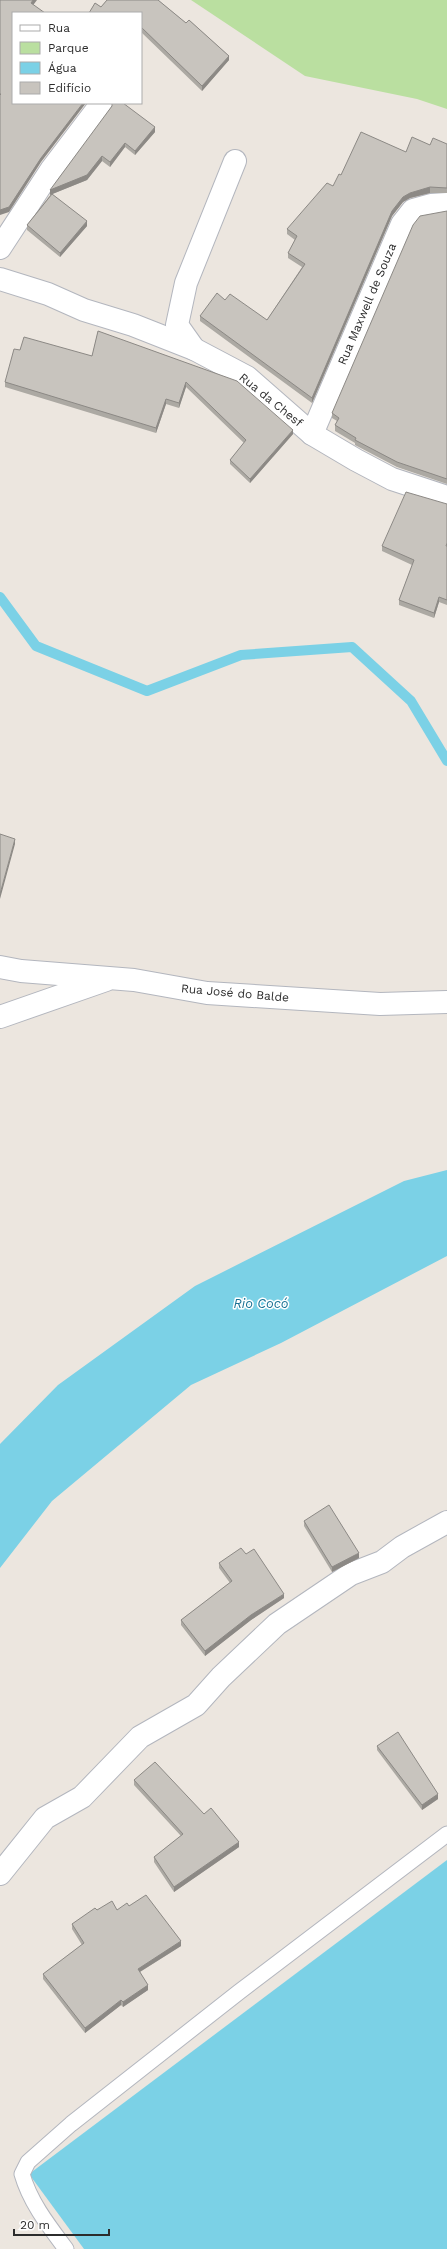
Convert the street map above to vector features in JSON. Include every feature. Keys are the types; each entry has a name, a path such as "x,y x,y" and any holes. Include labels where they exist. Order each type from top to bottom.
{"street":[{"path":"0,248 51,170 101,104"},
{"path":"194,349 177,325 186,284 235,162"},
{"name":"Rua Maxwell de Souza","path":"312,434 402,224 413,210 431,204 447,204"},
{"name":"Rua da Chesf","path":"0,279 48,294 84,310 133,325 194,349 247,378 312,434 392,479 447,497"},
{"name":"Rua José do Balde","path":"0,967 21,971 134,980 207,993 253,997 380,1004 447,1002"},
{"path":"0,1017 111,978"},
{"path":"0,1874 45,1818 82,1797 140,1737 196,1705 221,1678 277,1624 351,1574 382,1562 402,1547 447,1522"}],"lane":[{"path":"66,2249 40,2214 25,2185 22,2174 28,2162 71,2124 239,1992 447,1834"}],"green space":[{"path":"191,0 447,0 447,109 417,99 305,76"}],"water":[{"name":"Rio Cocó","path":"447,1170 447,1256 281,1343 191,1385 52,1501 0,1568 0,1444 58,1385 195,1286 404,1181"},
{"path":"447,1860 447,2249 84,2249 29,2174"}],"building":[{"path":"0,0 33,0 31,3 44,12 12,12 12,104 82,104 41,158 9,207 0,210 1,94"},
{"path":"107,0 158,0 186,23 189,20 229,56 202,86 142,28 142,12 90,12 95,3 101,7"},
{"path":"112,104 124,104 155,127 135,151 125,143 110,162 102,156 87,175 50,190"},
{"path":"361,132 406,152 412,137 430,145 433,138 447,144 447,188 430,187 410,193 403,197 392,211 312,398 200,316 217,293 225,300 230,294 267,320 305,264 288,253 297,236 287,229 327,183 333,186 339,174 341,175"},
{"path":"52,194 87,221 60,253 27,225"},
{"path":"447,211 447,479 397,462 355,440 356,438 335,425 339,418 332,413 413,225 420,216"},
{"path":"98,331 237,381 293,430 250,479 230,460 246,440 186,382 179,403 166,399 156,428 5,382 14,349 20,350 24,337 92,356"},
{"path":"406,492 447,504 447,600 439,597 434,613 399,600 414,560 382,546"},
{"path":"0,834 15,839 0,894"},
{"path":"329,1505 359,1553 332,1567 304,1521"},
{"path":"241,1548 246,1554 254,1549 284,1594 251,1615 205,1651 181,1620 232,1581 219,1563"},
{"path":"398,1732 438,1794 422,1805 377,1746"},
{"path":"155,1762 204,1814 211,1808 239,1842 174,1887 154,1857 183,1834 134,1780"},
{"path":"146,1895 181,1941 138,1969 148,1985 123,2002 121,2000 85,2028 43,1974 84,1943 72,1924 95,1908 97,1910 112,1901 117,1910 127,1903 129,1906"}],"waterway":[{"path":"0,597 36,646 147,691 241,655 352,647 411,701 447,761"}]}
